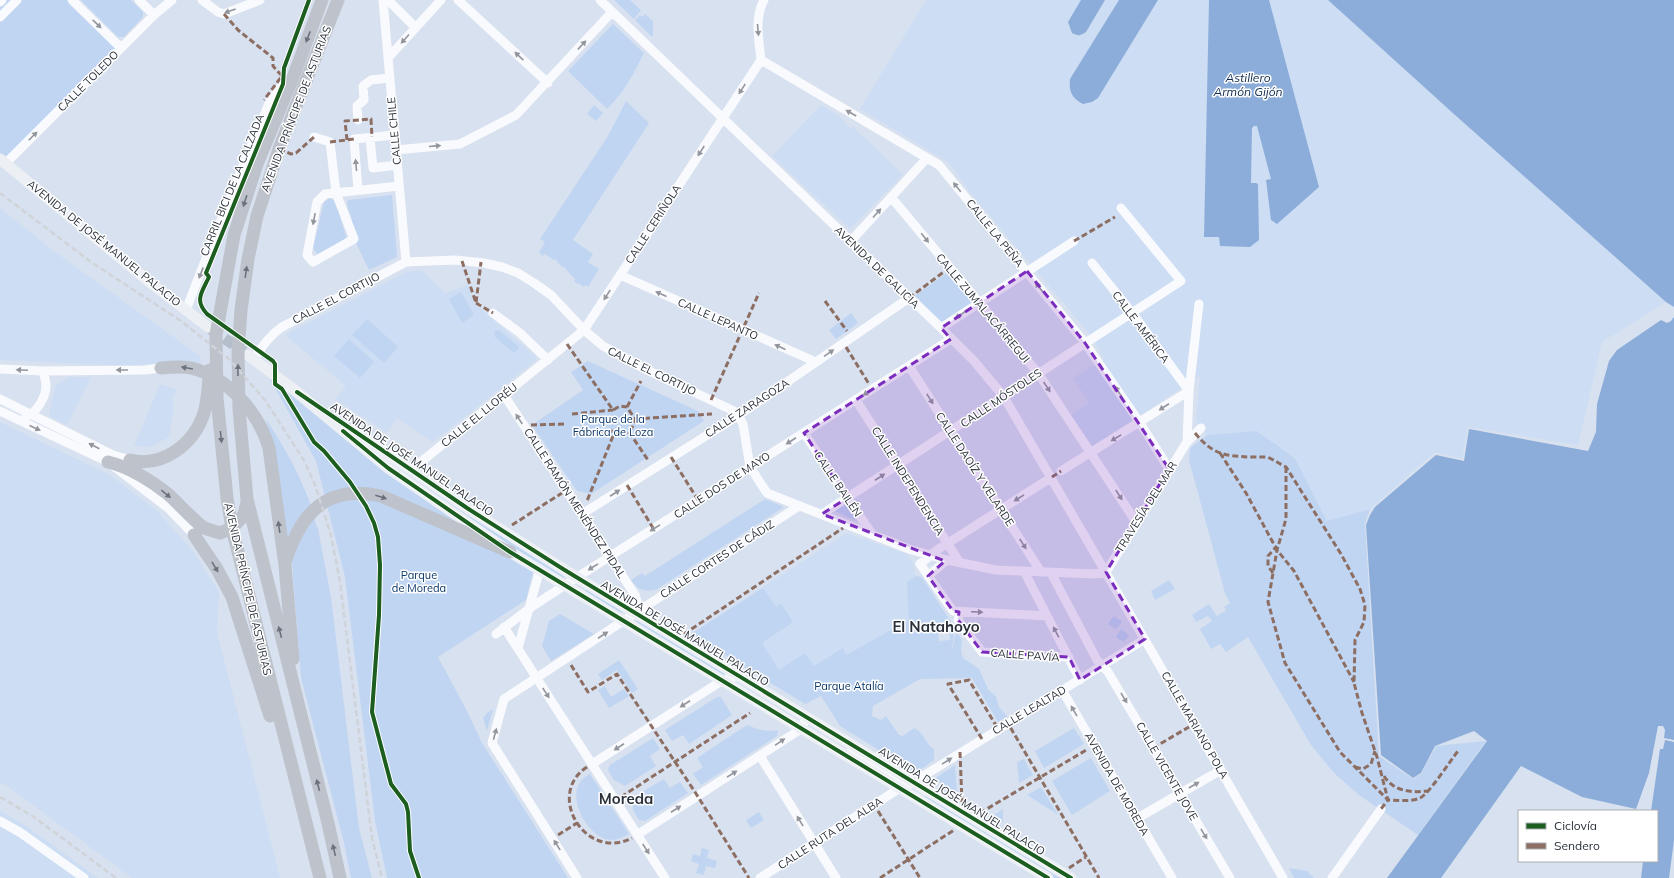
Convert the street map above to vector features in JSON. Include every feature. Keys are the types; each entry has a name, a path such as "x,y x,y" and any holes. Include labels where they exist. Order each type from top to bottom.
{"highway":[{"name":"AVENIDA PRÍNCIPE DE ASTURIAS","path":"320,878 232,528 212,394 212,331 221,305 234,235 257,164 294,75 322,0"},
{"name":"AVENIDA PRÍNCIPE DE ASTURIAS","path":"338,0 279,149 257,216 248,258 241,310 238,353 238,409 247,499 340,878"},
{"path":"161,368 178,366 201,372 221,382 249,408 264,433 269,448 285,566 296,697"},
{"path":"130,460 137,461 159,459 178,450 194,435 212,394"},
{"path":"108,462 118,464 168,494 204,528 220,532 232,528 244,515 247,499"},
{"path":"285,566 292,541 299,527 309,515 330,499 350,493 370,493 381,496 510,552"},
{"path":"194,535 216,569 232,598 243,628 275,732 291,766"}],"main road":[{"name":"AVENIDA DE JOSÉ MANUEL PALACIO","path":"3,161 212,331"},
{"name":"AVENIDA DE JOSÉ MANUEL PALACIO","path":"251,357 297,392 388,468 510,552 1048,878"},
{"name":"AVENIDA DE JOSÉ MANUEL PALACIO","path":"297,392 467,508 738,676 1071,878"}],"street":[{"path":"0,17 17,0"},
{"path":"72,0 121,48"},
{"path":"139,0 154,15"},
{"name":"CALLE TOLEDO","path":"3,161 154,15 172,0"},
{"path":"202,0 218,12 224,14 260,0"},
{"name":"CALLE CHILE","path":"383,0 406,262"},
{"path":"388,0 415,27"},
{"path":"388,58 441,0"},
{"path":"458,0 548,83"},
{"name":"AVENIDA DE GALICIA","path":"600,0 987,374 1004,397 1106,572"},
{"path":"761,60 757,26 760,6 764,0"},
{"path":"396,150 465,143 516,115 548,83 612,12"},
{"name":"CALLE CERIÑOLA","path":"584,330 761,60"},
{"name":"CALLE LA PEÑA","path":"761,60 939,165 1085,343 1140,423 1169,469"},
{"path":"186,310 230,197 270,101 282,84 294,75"},
{"path":"358,120 357,106 364,100 363,86 371,80 390,78"},
{"path":"358,190 354,139 395,135"},
{"path":"314,137 330,142 336,193 354,239 313,262 306,255 317,202 325,194 336,193 358,190 399,186"},
{"path":"370,138 373,168 397,165"},
{"path":"850,242 928,158"},
{"name":"CALLE ZUMALACÁRREGUI","path":"891,197 1038,373 1136,522"},
{"name":"CALLE MÓSTOLES","path":"822,514 1181,282 1121,208"},
{"path":"941,328 1074,241"},
{"name":"CALLE EL CORTIJO","path":"251,357 282,327 406,262 455,260 481,262 518,273 551,295 584,330 603,346 647,370 731,409 739,415"},
{"name":"CALLE AMÉRICA","path":"1092,263 1133,314 1189,391"},
{"name":"CALLE LEPANTO","path":"620,276 816,362"},
{"name":"CALLE ZARAGOZA","path":"582,514 739,415 909,298"},
{"path":"1187,442 1189,391 1199,304"},
{"path":"493,313 520,333 548,360"},
{"name":"CALLE EL LLORÉU","path":"411,470 584,330"},
{"name":"CALLE DOS DE MAYO","path":"496,634 530,608 577,577 951,339"},
{"name":"CALLE DAOÍZ Y VELARDE","path":"908,366 1000,509 1046,573 1102,666"},
{"path":"0,369 144,370 161,368"},
{"path":"0,405 24,417 30,415 44,396 46,386 43,370"},
{"path":"1061,471 1189,391"},
{"name":"CALLE RAMÓN MENÉNDEZ PIDAL","path":"504,395 638,601 636,613"},
{"path":"0,399 113,455 130,460"},
{"name":"CALLE INDEPENDENCIA","path":"856,400 960,563"},
{"path":"0,411 108,462 168,508 194,535"},
{"path":"739,415 743,424 750,467 767,493 929,556 996,570 1095,574 1106,572"},
{"name":"TRAVESÍA DEL MAR","path":"1106,572 1169,469 1187,442 1201,428"},
{"name":"CALLE BAILÉN","path":"804,433 872,534"},
{"path":"1047,616 953,611 920,564 929,556 1000,509 1052,477"},
{"name":"CALLE CORTES DE CÁDIZ","path":"577,878 492,742 504,700 799,506"},
{"path":"928,576 947,560"},
{"path":"518,648 540,569"},
{"path":"1024,572 1080,680"},
{"name":"CALLE MARIANO POLA","path":"1106,572 1283,878"},
{"name":"CALLE PAVÍA","path":"960,612 958,620 982,652 1069,657"},
{"path":"504,627 665,878"},
{"name":"CALLE LEALTAD","path":"914,782 1145,639"},
{"name":"CALLE VICENTE JOVE","path":"1102,666 1108,672 1230,878"},
{"name":"AVENIDA DE JOSÉ MANUEL PALACIO","path":"723,680 738,676"},
{"path":"592,764 723,680"},
{"name":"AVENIDA DE MOREDA","path":"1062,690 1136,819 1172,878"},
{"path":"637,835 801,729 807,717"},
{"name":"AVENIDA DE JOSÉ MANUEL PALACIO","path":"823,742 860,757 907,786 914,782"},
{"path":"760,756 813,844 836,878"},
{"path":"1136,819 1221,770"},
{"name":"CALLE RUTA DEL ALBA","path":"760,878 900,788"},
{"path":"1332,878 1381,809"},
{"path":"0,821 21,833 84,878"}],"highlighted area":[{"path":"1027,271 1085,343 1169,469 1106,572 1145,639 1080,680 1069,657 982,652 958,620 959,612 953,611 928,576 945,561 822,514 847,498 804,433 951,339 941,328"}],"shaded area":[{"path":"926,0 1328,0 1666,302 1602,342 1578,445 1468,427 1462,459 1435,452 1370,509 1327,521 1295,457 1257,431 1207,435 1196,422 1200,376 1093,446 1071,415 1089,403 1073,378 1104,359 1092,337 969,191 948,162 860,109"},
{"path":"821,105 839,116 851,129 853,127 903,174 850,229 772,156"},
{"path":"0,208 55,252 200,356 201,364 181,361 131,366 0,360"},
{"path":"421,270 445,293 468,285 474,303 536,357 536,360 433,442 397,418 387,433 335,399 346,386 286,336 288,333 406,272"},
{"path":"70,377 91,377 67,425 49,416 55,386"},
{"path":"160,384 177,389 172,399 174,407 169,437 151,447 134,446"},
{"path":"0,422 108,474 156,510 192,550 219,592 217,632 280,878 132,878 6,785 0,783"},
{"path":"846,533 907,554 913,563 916,576 907,582 910,620 782,690 691,634"},
{"path":"0,811 26,826 98,878 0,878"}],"green space":[{"path":"2,0 72,0 121,48 5,164 0,159 0,2"},
{"path":"81,0 131,0 143,12 143,17 124,37 118,37"},
{"path":"614,0 630,0 641,10 634,19"},
{"path":"645,14 653,21 653,36 651,36 635,20 640,15 642,17"},
{"path":"613,24 644,53 624,89 607,109 568,71"},
{"path":"626,101 649,123 573,240 593,254 588,262 599,269 588,287 586,285 583,287 574,281 575,279 555,259 554,260 545,254 543,256 539,252 545,242 540,239 608,136"},
{"path":"594,105 603,113 596,121 587,114"},
{"path":"392,195 397,257 369,270 355,241 349,221 352,219 347,205 348,200"},
{"path":"330,198 336,202 346,237 344,241 318,255 313,248 324,202"},
{"path":"948,272 973,302 942,322 915,296"},
{"path":"461,292 474,315 462,323 449,299"},
{"path":"851,313 858,323 836,339 829,330"},
{"path":"367,319 398,347 384,363 352,335"},
{"path":"497,330 519,347 514,353 495,337 494,332"},
{"path":"349,339 374,362 360,378 334,356"},
{"name":"Parque de la Fábrica de Loza","path":"588,361 698,411 704,421 591,494 577,491 532,425 583,390 571,372"},
{"name":"Parque de Moreda","path":"269,377 386,473 533,572 526,600 438,657 468,713 482,743 568,878 387,878 375,821 345,577 316,461"},
{"path":"265,418 291,460 311,506 297,521 287,538 274,443"},
{"path":"1257,431 1295,458 1327,521 1370,509 1365,524 1379,756 1413,779 1421,774 1436,746 1486,741 1418,835 1359,795 1334,773 1311,745 1248,637 1226,652 1220,644 1211,649 1200,629 1212,621 1208,616 1196,622 1192,615 1209,604 1217,616 1226,610 1224,607 1230,603 1225,593 1189,460 1190,448 1207,435"},
{"path":"366,445 564,576 563,578 511,548 381,459"},
{"path":"765,499 784,507 657,589 649,591 642,590 631,580 642,573 645,576"},
{"path":"845,503 856,521 833,510"},
{"path":"314,519 318,529 331,597 359,828 372,878 351,878 344,843 301,678 292,563 295,546 311,521"},
{"name":"Parque Atalía","path":"916,576 922,577 955,628 951,655 957,633 962,640 961,651 963,658 979,669 988,689 996,697 999,707 1007,716 998,722 972,678 920,679 873,706 872,716 881,720 886,716 899,735 903,736 914,728 920,732 928,744 934,749 934,760 916,773 840,726 821,696 805,704 691,634 763,588 776,607 781,604 793,622 762,643 779,670 805,653 814,666 843,648 846,655 909,620 907,582","holes":["949,629 950,640 939,641 938,630"]},
{"path":"1169,580 1175,589 1155,600 1151,591"},
{"path":"587,589 624,611 620,614 587,593 585,591"},
{"path":"560,614 594,634 551,661 542,646 549,621"},
{"path":"1114,616 1122,622 1116,629 1108,624"},
{"path":"638,619 727,673 725,676 638,624 636,621"},
{"path":"1121,629 1129,635 1124,642 1116,637"},
{"path":"619,660 638,689 632,693 617,670 602,680 598,674"},
{"path":"605,686 611,697 624,689 629,696 609,708 598,690"},
{"path":"717,697 721,697 732,715 689,744 683,735 672,741 665,730"},
{"path":"493,709 487,731 483,718"},
{"path":"747,725 766,731 778,730 777,736 701,785 693,774 703,767 697,758"},
{"path":"1074,728 1084,744 1044,768 1035,751"},
{"path":"653,738 660,749 650,756 656,766 625,786 614,780 608,770 610,765"},
{"path":"1091,758 1110,791 1072,815 1052,781"},
{"path":"1024,759 1033,775 1019,783 1017,762"},
{"path":"955,765 957,794 934,779"},
{"path":"590,774 629,834 618,839 611,840 601,837 585,822 577,800 577,790 581,780"},
{"path":"664,779 670,788 680,782 688,793 645,821 639,820 633,810 632,798"},
{"path":"1041,787 1057,813 1057,814 1027,795"},
{"path":"925,795 1065,878 1054,878 924,799"},
{"path":"1003,809 1003,822 992,816"},
{"path":"759,812 764,820 751,828 746,820"},
{"path":"702,848 709,850 707,858 717,861 715,868 706,866 704,875 696,873 699,864 691,861 693,854 700,856"},
{"path":"1289,868 1307,871 1314,878 1294,878"}],"water":[{"path":"1081,0 1105,0 1086,32 1081,35 1077,35 1072,33 1068,22"},
{"path":"1119,0 1158,0 1098,98 1092,102 1083,104 1073,97 1070,87 1070,79"},
{"name":"Astillero Armón Gijón","path":"1209,0 1269,0 1319,187 1277,224 1271,220 1266,180 1271,179 1257,126 1254,126 1252,128 1251,183 1258,184 1259,240 1250,247 1220,246 1219,237 1204,237"},
{"path":"1328,0 1674,0 1674,307 1666,302 1455,115"},
{"path":"1674,317 1674,740 1664,738 1665,730 1663,726 1658,726 1649,773 1636,809 1582,797 1521,766 1441,878 1387,878 1487,741 1474,731 1435,746 1421,773 1413,778 1381,755 1366,525 1370,515 1375,507 1436,455 1464,461 1469,429 1588,451 1596,432 1597,404 1609,361 1617,350 1661,320 1667,323"},
{"path":"1665,740 1674,742 1674,840 1669,878 1641,878 1643,862 1658,862 1658,810 1651,810 1660,749 1663,749"}],"tunnel":[{"path":"211,329 244,352"}],"railway":[{"path":"0,193 91,262 181,321 229,359 265,400 305,462 315,485 331,535 340,582 372,838 382,878"},
{"path":"0,797 34,817 116,878"}],"marked path":[{"path":"224,14 238,30 273,58 273,66 282,76 264,100"},
{"path":"347,140 345,121 371,119 372,137"},
{"path":"279,149 291,154 296,153 314,137"},
{"path":"330,142 354,139"},
{"path":"1074,241 1115,217"},
{"path":"462,261 476,303 481,262"},
{"path":"909,298 949,268"},
{"path":"711,400 759,293"},
{"path":"825,301 847,331"},
{"path":"476,303 493,313"},
{"path":"567,344 613,410 620,406 627,407 635,419 631,430 628,432 623,433 615,431 587,501"},
{"path":"846,347 869,384"},
{"path":"627,407 641,381"},
{"path":"572,414 613,410 613,412"},
{"path":"635,419 712,414"},
{"path":"531,425 564,424"},
{"path":"574,433 615,431 614,428"},
{"path":"629,432 648,460"},
{"path":"1195,433 1213,450 1226,455 1266,457 1286,467 1341,554 1360,589 1365,605 1364,622 1355,640 1354,683 1362,713 1377,757 1388,800 1408,800 1420,798 1434,784 1458,751"},
{"path":"1220,453 1246,493 1277,550 1294,571 1354,682"},
{"path":"671,457 698,500"},
{"path":"1286,467 1286,519 1277,550 1268,602 1285,663 1340,752 1388,800 1381,809"},
{"path":"1052,477 1061,471"},
{"path":"627,485 653,528"},
{"path":"512,525 562,493"},
{"path":"684,634 843,528"},
{"path":"1273,573 1268,566 1268,556 1277,546"},
{"path":"571,665 588,692 617,674 695,792 749,878"},
{"path":"982,739 948,684 969,680 998,729"},
{"path":"621,797 750,713"},
{"path":"1006,720 1099,878"},
{"path":"1153,748 1189,727"},
{"path":"980,813 1088,749"},
{"path":"1355,767 1363,769 1371,764 1375,751"},
{"path":"960,752 962,802"},
{"path":"587,767 575,779 570,793 570,808 576,822 586,833 599,841 615,843 632,838"},
{"path":"1384,776 1397,788 1415,792 1427,791"},
{"path":"878,811 920,878"},
{"path":"558,835 577,823"},
{"path":"880,878 954,830"},
{"path":"1069,868 1086,857"}],"cycle path":[{"name":"CARRIL BICI DE LA CALZADA","path":"309,0 284,68 283,84 206,273 209,277 200,296 200,300 203,309 207,314 273,361 275,364 275,384 282,389 314,442 324,451 350,482 366,506 374,523 378,537 380,565 379,615 372,712 391,784 406,804 408,812 410,851 419,878"},
{"path":"297,392 467,508 563,569 1071,878"},
{"path":"343,431 388,468 510,552 1048,878"}],"district":[{"name":"El Natahoyo","path":"936,627"},
{"name":"Moreda","path":"626,799"}]}
